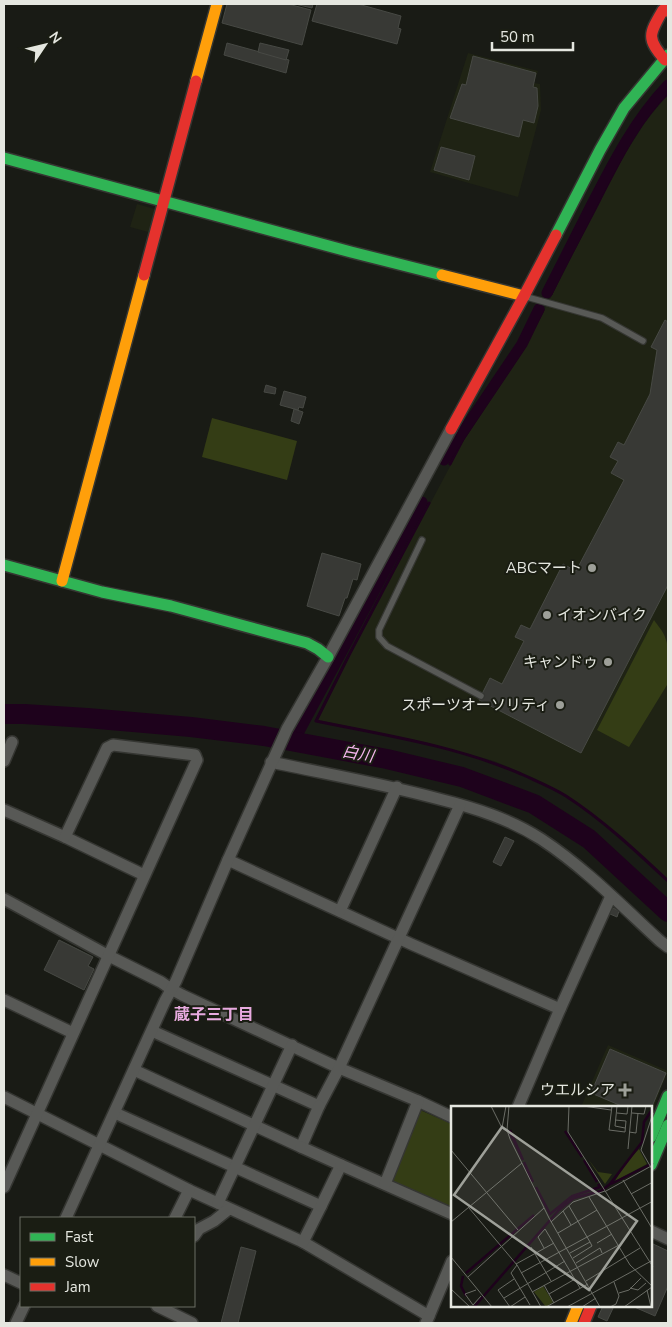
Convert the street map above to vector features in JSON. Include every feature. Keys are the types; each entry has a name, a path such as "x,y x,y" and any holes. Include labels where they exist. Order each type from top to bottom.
{"street":[{"path":"63,577 217,4"},
{"path":"66,1217 287,729 524,296 600,150 624,108 667,58 654,47 652,40 653,29 666,8"},
{"path":"4,158 351,252 524,296"},
{"path":"4,565 63,577 102,592 171,606 307,643 328,657"},
{"path":"4,761 12,742"},
{"path":"4,1187 196,760 195,755 113,745 107,748 66,838"},
{"path":"273,757 330,775 397,787 502,819 540,839 577,864 668,947"},
{"path":"340,911 397,787"},
{"path":"302,1147 319,1106 339,1068 460,805"},
{"path":"4,810 144,875"},
{"path":"228,860 560,1009"},
{"path":"518,1106 611,896"},
{"path":"4,899 171,989 339,1068 451,1117"},
{"path":"4,1000 73,1033"},
{"path":"152,1031 319,1106"},
{"path":"218,1203 292,1045"},
{"path":"134,1070 254,1126 451,1214"},
{"path":"652,1135 668,1096"},
{"path":"4,1097 189,1190 304,1242 428,1319 451,1263"},
{"path":"385,1184 418,1101"},
{"path":"115,1113 321,1206"},
{"path":"652,1163 668,1125"},
{"path":"304,1242 341,1165"},
{"path":"176,1217 189,1190"},
{"path":"195,1235 199,1229 214,1221 229,1209"},
{"path":"652,1231 668,1239"},
{"path":"4,1275 20,1283"},
{"path":"16,1323 24,1307"},
{"path":"162,1307 175,1310 192,1323"},
{"path":"571,1323 578,1307"},
{"path":"584,1323 591,1307"}],"lane":[{"path":"524,296 602,318 643,341"},
{"path":"422,540 379,630 379,637 386,646 480,696"}],"shaded area":[{"path":"468,53 538,71 534,83 540,84 541,110 518,197 430,172"},
{"path":"668,95 668,879 600,820 566,795 534,778 494,761 424,742 318,720 350,655 464,440 523,351 622,159 644,124"},
{"path":"137,204 158,210 152,233 130,227"},
{"name":"ウエルシア","path":"608,1045 668,1071 652,1111 652,1106 581,1106"}],"green space":[{"path":"212,418 297,441 287,480 202,457"},
{"path":"654,620 667,642 669,654 668,680 667,685 629,747 597,730"},
{"path":"420,1110 451,1124 451,1207 390,1180"}],"building":[{"path":"227,4 288,4 311,10 302,45 222,23"},
{"path":"295,4 313,4 312,8"},
{"path":"317,4 358,4 401,16 398,28 401,29 397,44 312,21"},
{"path":"227,43 289,60 286,73 224,55"},
{"path":"260,43 289,50 286,60 258,52"},
{"path":"473,56 536,73 533,87 537,88 538,106 534,123 523,120 519,137 450,118 462,84 466,85"},
{"path":"441,147 475,156 469,180 434,170"},
{"path":"665,320 668,322 668,585 581,753 479,700 490,678 502,684 524,641 515,637 521,625 530,629 563,564 576,571 624,480 611,473 618,461 610,457 618,442 624,445 650,394 657,350 651,347"},
{"path":"266,385 276,388 275,394 264,392"},
{"path":"284,391 306,397 303,408 299,407 298,410 280,405"},
{"path":"294,409 303,412 299,424 291,421"},
{"path":"322,553 361,564 357,580 353,579 339,616 307,606"},
{"path":"505,837 514,841 501,866 493,862"},
{"path":"613,908 619,911 617,917 610,914"},
{"path":"59,940 93,957 88,966 94,969 84,990 44,970"},
{"name":"ウエルシア","path":"610,1049 666,1073 652,1107 622,1106 591,1093"},
{"path":"652,1243 668,1251 668,1286 655,1316 634,1307 652,1307"},
{"path":"241,1247 256,1251 238,1323 221,1323"},
{"path":"603,1307 614,1307 607,1321 598,1317"}],"waterway":[{"path":"547,293 617,157 645,112 668,85"},
{"path":"551,294 630,143 647,117 668,93"},
{"path":"444,460 522,344 539,309"},
{"path":"450,464 463,439 522,350 543,310"},
{"path":"294,741 422,502"},
{"path":"429,503 316,721 446,749 496,764 544,784 566,796 593,815 668,881"},
{"name":"白川","path":"4,714 87,718 191,727 264,736 387,759 462,777 534,804 589,839 668,912"}],"traffic: fast":[{"path":"556,235 624,108 668,55"},
{"path":"4,158 442,275"},
{"path":"4,565 102,592 171,606 307,643 328,657"},
{"path":"652,1135 668,1096"},
{"path":"652,1163 668,1125"}],"traffic: slow":[{"path":"196,81 217,4"},
{"path":"62,581 144,275"},
{"path":"442,275 524,296"},
{"path":"571,1323 578,1307"}],"traffic: jam":[{"path":"665,60 652,41 652,31 663,10 668,11"},
{"path":"144,275 196,81"},
{"path":"451,429 556,235"},
{"path":"584,1323 591,1307"}],"place":[{"name":"ABCマート","path":"592,568"},
{"name":"イオンバイク","path":"547,615"},
{"name":"キャンドゥ","path":"608,662"},
{"name":"スポーツオーソリティ","path":"560,705"},
{"name":"ウエルシア","path":"625,1090"}],"district":[{"name":"蔵子三丁目","path":"214,1014"}]}
